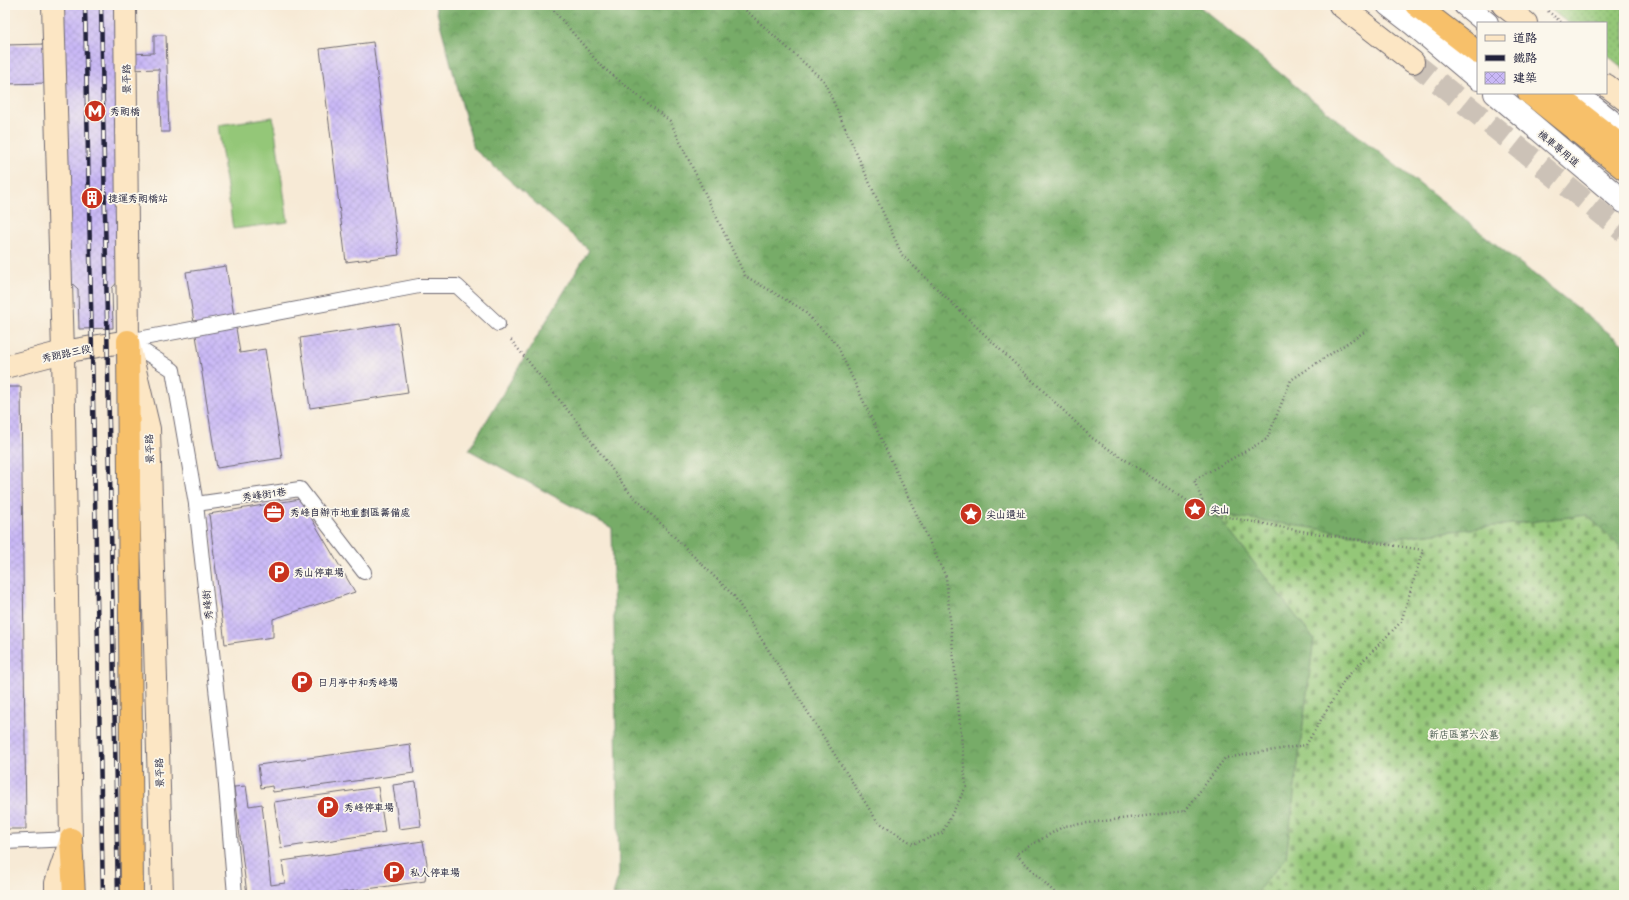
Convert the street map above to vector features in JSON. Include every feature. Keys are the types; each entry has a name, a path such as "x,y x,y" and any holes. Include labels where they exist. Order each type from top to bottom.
{"highway":[{"path":"1416,5 1477,52"},
{"path":"1440,5 1477,33"},
{"path":"1530,94 1624,169"},
{"path":"1555,94 1624,148"},
{"path":"128,341 132,895"},
{"path":"71,839 74,895"}],"main road":[{"path":"53,5 63,352 71,839 56,883 56,895"},
{"name":"景平路","path":"125,5 128,341 149,429 162,895"},
{"path":"1340,5 1413,62"},
{"path":"1503,5 1525,22"},
{"path":"1607,86 1624,99"},
{"name":"秀朗路三段","path":"5,367 63,352 128,341"}],"street":[{"path":"1388,5 1477,78"},
{"path":"1465,5 1486,22"},
{"name":"機車專用道","path":"1496,94 1624,202"},
{"path":"1577,94 1624,132"}],"lane":[{"path":"128,341 419,286 457,286 498,324"},
{"name":"秀峰街","path":"128,341 173,370 196,504 224,762 235,895"},
{"name":"秀峰街1巷","path":"196,504 300,489 364,572"},
{"path":"5,842 71,839"}],"path":[{"path":"498,324 578,423 628,491 734,596 878,821 913,844 942,833 966,787 946,577 837,345 802,309 745,276 670,121 601,66 549,5"},
{"path":"740,5 824,82 902,255 1092,438 1207,513 1301,531 1423,550 1401,622 1346,679 1306,745 1225,758 1185,811 1064,826 1016,854 1057,895"},
{"path":"1544,8 1561,22"},
{"path":"1207,513 1194,480 1267,439 1291,380 1367,330"}],"green space":[{"path":"435,5 1198,5 1310,98 1624,345 1624,550 1587,515 1387,539 1216,514 1314,639 1286,858 1254,895 613,895 619,873 612,528 469,450 589,250 474,149"},
{"path":"1545,5 1618,5 1624,10 1624,69 1607,55 1607,22 1567,22"},
{"path":"273,117 288,222 233,229 218,125"},
{"name":"新店區第六公墓","path":"1216,514 1387,539 1587,515 1624,550 1624,895 1254,895 1286,858 1314,639"}],"building":[{"name":"捷運秀朗橋站","path":"46,5 128,5 129,54 154,53 154,35 166,35 169,132 161,132 159,69 130,70 123,276 112,288 113,328 79,329 78,289 65,277 48,83 5,84 5,45 47,44"},
{"path":"373,42 399,255 346,262 320,49"},
{"path":"226,266 240,353 265,349 282,458 217,468 186,272"},
{"path":"398,323 408,393 310,408 300,338"},
{"path":"5,387 21,387 26,829 5,829"},
{"name":"秀山停車場","path":"300,499 355,592 273,619 273,637 225,644 209,514"},
{"path":"410,744 414,773 273,792 272,786 261,788 258,765"},
{"path":"416,782 421,826 399,829 393,785"},
{"path":"246,786 249,806 262,804 271,885 285,883 282,861 423,841 427,863 425,881 324,895 247,895 234,787"},
{"path":"378,787 385,832 281,848 274,802"}],"tunnel":[{"path":"1413,62 1624,232"}],"railway":[{"path":"85,5 103,895"},
{"path":"101,5 118,895"}],"place":[{"name":"秀朗橋","path":"95,111"},
{"name":"捷運秀朗橋站","path":"92,198"},
{"name":"尖山","path":"1195,509"},
{"name":"秀峰自辦市地重劃區籌備處","path":"274,512"},
{"name":"尖山遺址","path":"971,514"},
{"name":"秀山停車場","path":"279,572"},
{"name":"日月亭中和秀峰場","path":"302,682"},
{"name":"秀峰停車場","path":"328,807"},
{"name":"私人停車場","path":"394,872"}]}
